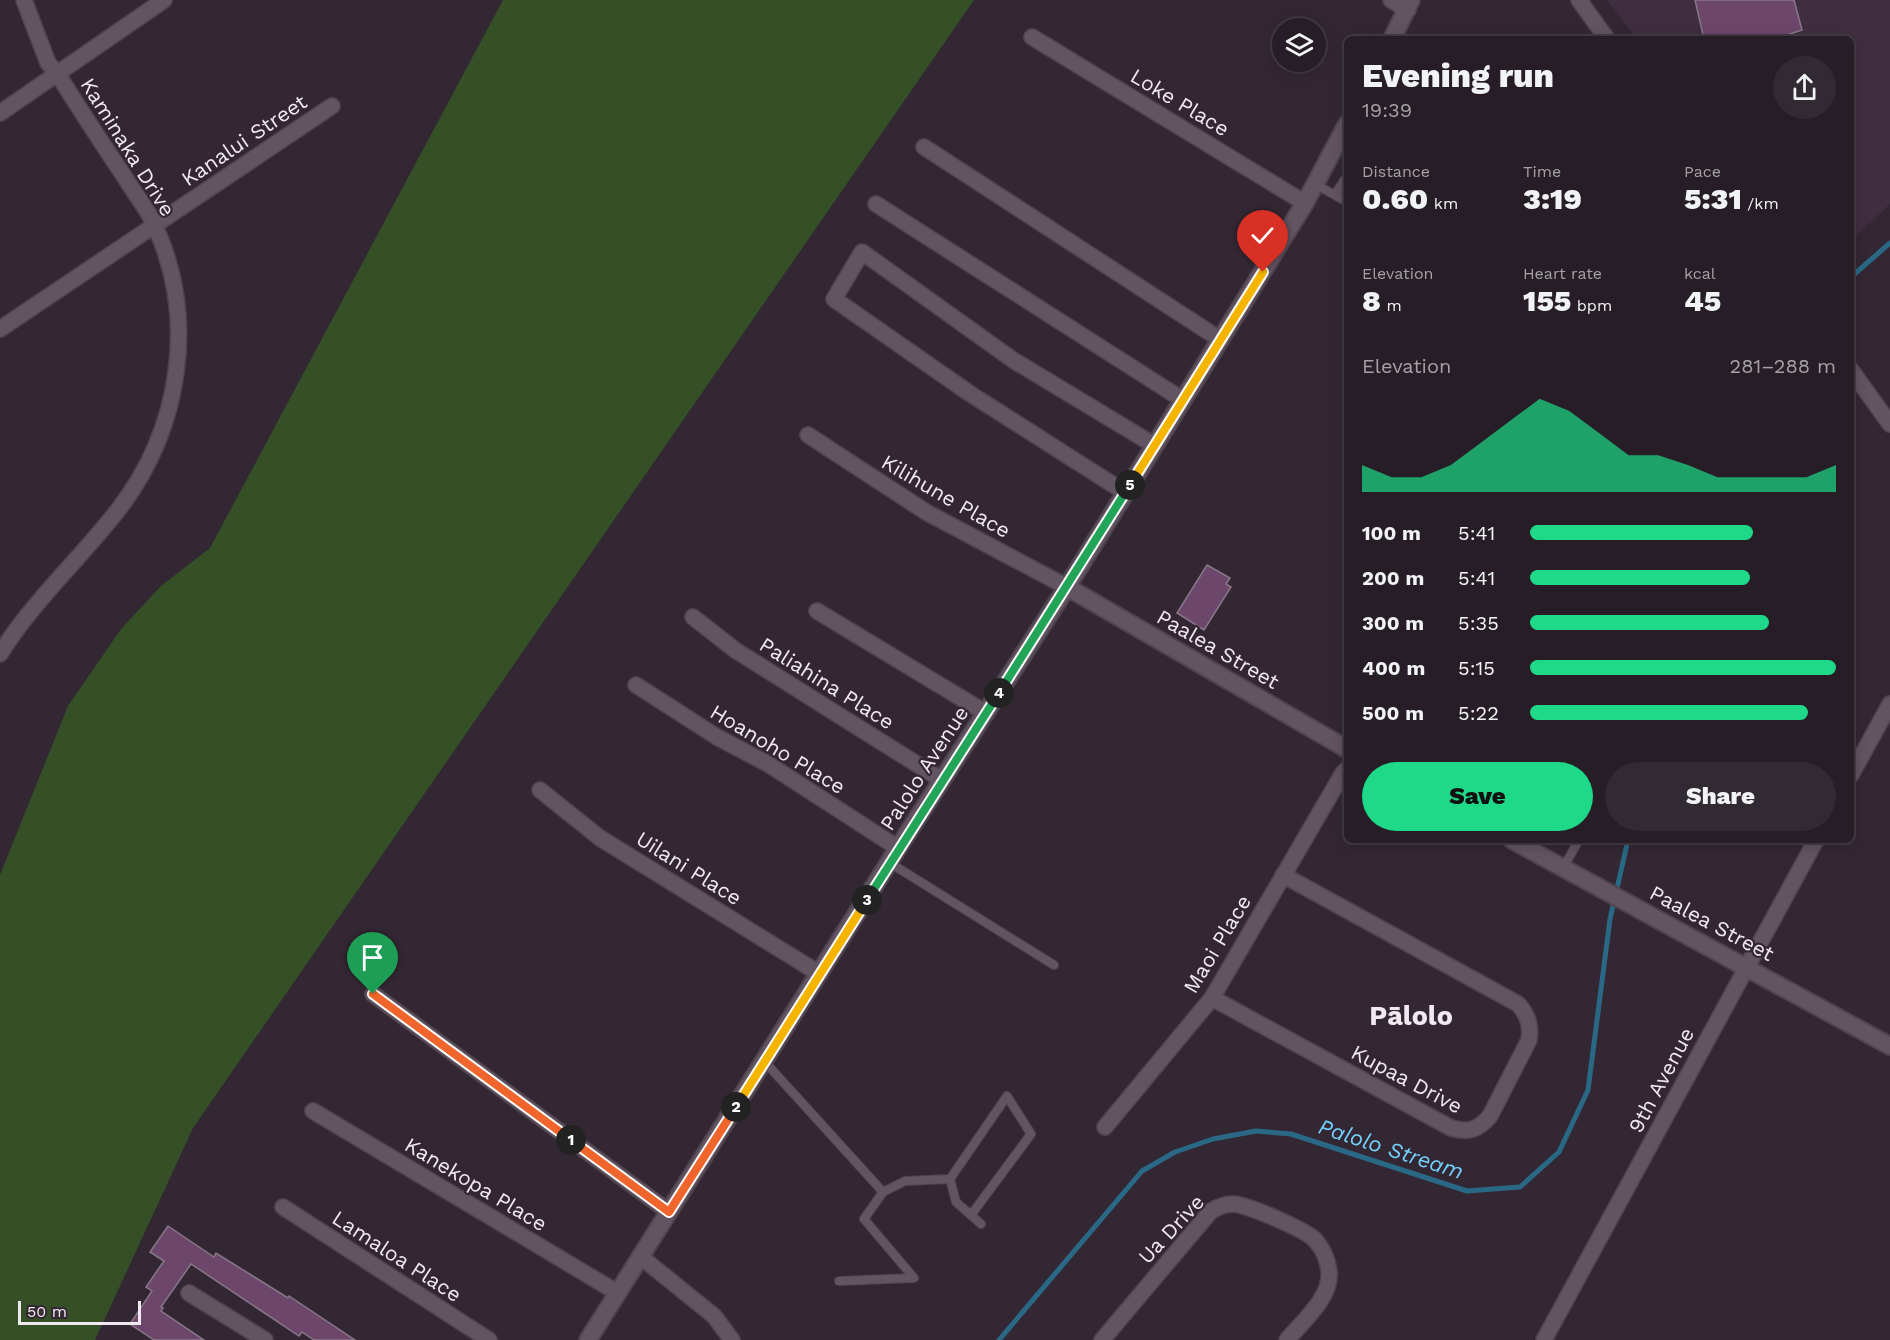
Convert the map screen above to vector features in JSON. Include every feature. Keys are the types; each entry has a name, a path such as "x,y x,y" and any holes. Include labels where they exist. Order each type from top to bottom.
{"street":[{"name":"Kaminaka Drive","path":"0,654 15,630 118,509 140,478 158,444 170,408 177,370 179,332 174,284 167,256 155,225 57,73 48,63 24,0"},
{"path":"0,112 165,0"},
{"path":"1392,0 1409,5 1394,36"},
{"path":"1579,0 1605,36"},
{"name":"Loke Place","path":"1032,37 1305,203"},
{"name":"Kanalui Street","path":"0,329 332,106"},
{"name":"Palolo Avenue","path":"588,1340 942,780 1067,587 1221,340 1344,136"},
{"path":"924,147 1221,340"},
{"path":"876,204 1183,400"},
{"path":"1126,493 969,393 834,299 862,252 1013,360 1154,445"},
{"path":"1854,374 1890,424"},
{"name":"Kilihune Place","path":"808,435 926,512 1067,587"},
{"name":"Paalea Street","path":"1067,587 1344,747"},
{"path":"817,610 986,712"},
{"name":"Paliahina Place","path":"693,616 735,650 942,780"},
{"name":"Hoanoho Place","path":"636,685 717,737 768,764 894,856"},
{"path":"1854,770 1890,704"},
{"name":"Maoi Place","path":"1105,1127 1212,998 1344,775"},
{"name":"Uilani Place","path":"540,790 600,838 820,974"},
{"name":"Paalea Street","path":"1517,843 1890,1046"},
{"name":"9th Avenue","path":"1544,1340 1814,843"},
{"name":"Kupaa Drive","path":"1212,998 1451,1128 1462,1131 1472,1129 1483,1124 1490,1116 1529,1040 1529,1021 1518,1004 1283,875"},
{"path":"373,994 669,1212"},
{"name":"Kanekopa Place","path":"314,1111 618,1293"},
{"name":"Ua Drive","path":"1102,1340 1211,1210 1222,1205 1234,1204 1247,1207 1305,1232 1316,1240 1323,1251 1329,1271 1327,1289 1321,1300 1287,1340"},
{"name":"Lamaloa Place","path":"283,1207 489,1340"},
{"path":"641,1257 714,1316 732,1340"},
{"path":"189,1293 265,1340"}],"lane":[{"path":"1335,195 1344,181"},
{"path":"1315,184 1344,200"},
{"path":"1563,868 1577,843"},
{"path":"894,856 1054,964"},
{"path":"765,1062 883,1192"},
{"path":"971,1215 1031,1134 1007,1096 950,1179 956,1202 981,1224"},
{"path":"839,1281 914,1278 864,1219 883,1192 905,1181 950,1179"}],"shaded area":[{"path":"1607,0 1890,0 1890,204 1854,238 1854,36 1635,36"}],"green space":[{"path":"503,0 974,0 193,1128 95,1340 0,1340 0,875 68,706 121,629 161,586 210,548"}],"building":[{"path":"1695,0 1794,0 1802,30 1784,36 1703,36"},
{"path":"1207,565 1230,578 1226,584 1231,587 1204,630 1177,613"},
{"path":"168,1226 214,1257 216,1253 288,1298 289,1296 355,1340 314,1340 302,1332 299,1336 191,1264 161,1307 163,1308 161,1311 204,1340 154,1340 130,1324 152,1291 146,1287 164,1261 150,1252"}],"waterway":[{"name":"Palolo Stream","path":"1854,274 1890,243"},
{"name":"Palolo Stream","path":"999,1340 1142,1171 1175,1152 1213,1139 1256,1131 1291,1134 1467,1191 1520,1187 1559,1152 1588,1090 1610,919 1627,843"}],"district":[{"name":"Pālolo","path":"1411,1016"}],"route":[{"path":"373,994 669,1212 898,848 1067,587 1263,272"}]}
